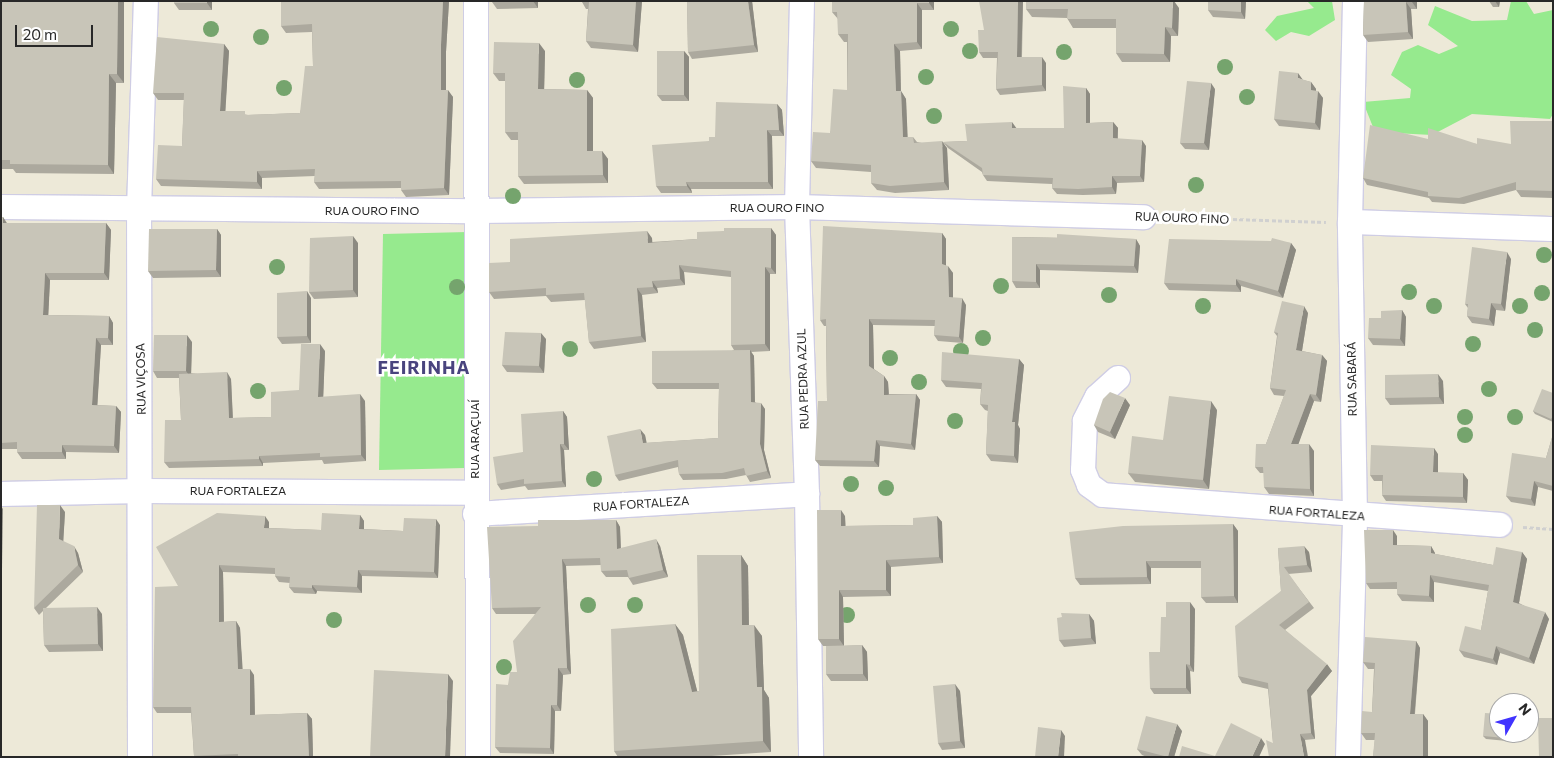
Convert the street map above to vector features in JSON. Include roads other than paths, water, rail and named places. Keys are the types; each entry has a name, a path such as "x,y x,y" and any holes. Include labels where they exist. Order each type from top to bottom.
{"street":[{"name":"RUA VIÇOSA","path":"140,757 142,491 139,209 146,1"},
{"name":"RUA ARAÇUAÍ","path":"476,1 475,504 478,757"},
{"name":"RUA PEDRA AZUL","path":"802,1 796,207 807,494 811,757"},
{"name":"RUA SABARÁ","path":"1348,757 1355,516 1350,222 1355,1"},
{"name":"RUA OURO FINO","path":"1,206 139,209 475,211 796,207 1144,217"},
{"path":"1350,222 1553,229"},
{"name":"RUA FORTALEZA","path":"1118,378 1106,387 1090,408 1083,438 1082,470 1089,485 1103,495 1355,516 1500,525"},
{"name":"RUA FORTALEZA","path":"1,494 142,491 475,504 807,494"}],"district":[{"name":"FEIRINHA","path":"424,367"}]}
